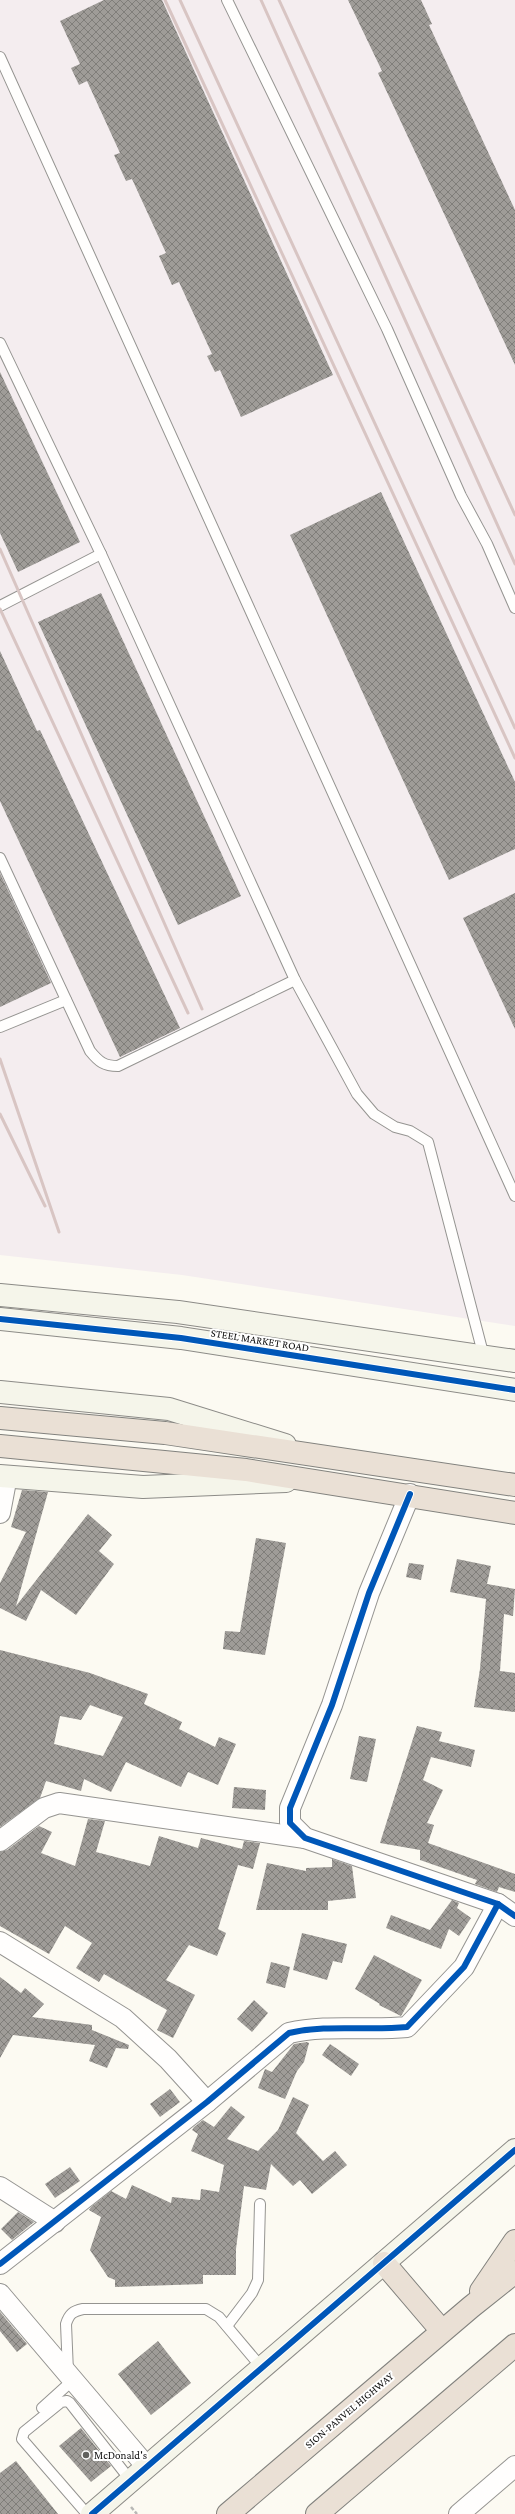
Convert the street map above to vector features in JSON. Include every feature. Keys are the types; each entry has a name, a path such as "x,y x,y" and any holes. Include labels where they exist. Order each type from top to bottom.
{"highway":[{"path":"0,1418 165,1433 515,1485"},
{"path":"0,1446 246,1470 410,1494 515,1513"},
{"path":"471,2307 515,2241"},
{"path":"384,2263 442,2331"},
{"name":"SION-PANVEL HIGHWAY","path":"228,2514 442,2331 515,2272"},
{"path":"317,2514 513,2348"}],"street":[{"name":"STEEL MARKET ROAD","path":"0,1295 178,1312 515,1361"},
{"name":"STEEL MARKET ROAD","path":"0,1319 181,1338 515,1390"},
{"path":"0,1392 169,1409 227,1426 316,1456"},
{"path":"0,1513 4,1476 143,1487 312,1480"},
{"path":"305,1838 290,1823 290,1808 332,1705 383,1555 410,1494"},
{"path":"0,1841 44,1808 59,1803 305,1838 498,1904 515,1916"},
{"path":"0,2264 207,2102 289,2033 305,2029 380,2030 407,2027 464,1967 498,1904"},
{"path":"0,1942 123,2018 168,2059 207,2102"},
{"path":"92,2514 515,2150"},
{"path":"0,2187 55,2222"},
{"path":"0,2294 147,2467"},
{"path":"459,2514 512,2476"}],"lane":[{"path":"227,0 387,329 461,496 486,544 515,608"},
{"path":"0,57 515,1196"},
{"path":"0,343 101,554 295,980 357,1094 374,1114 395,1127 410,1131 428,1142 484,1357"},
{"path":"0,606 101,554"},
{"path":"0,858 90,1051 97,1060 106,1066 118,1066 295,980"},
{"path":"0,1027 66,1000"},
{"path":"227,2326 252,2293 258,2280 260,2204"},
{"path":"87,2514 19,2435 20,2428 71,2377 66,2324 68,2317 74,2311 83,2309 197,2308 212,2312 227,2326 262,2368"},
{"path":"22,2439 24,2432 61,2402 66,2401 131,2481"}],"shaded area":[{"path":"0,0 515,0 515,1326 182,1275 0,1255"}],"building":[{"path":"104,0 162,0 333,375 241,417 220,370 215,372 207,356 212,354 179,282 172,285 159,256 166,253 132,179 126,181 114,155 120,153 87,81 79,85 71,68 80,64 60,21"},
{"path":"348,0 421,0 432,24 429,25 515,210 515,365 378,73 382,71"},
{"path":"0,372 80,542 18,572 0,533"},
{"path":"381,492 515,782 515,849 449,880 290,535"},
{"path":"101,593 241,896 178,925 38,622"},
{"path":"0,651 37,731 40,730 180,1028 120,1057 0,801"},
{"path":"0,873 51,983 0,1007"},
{"path":"515,893 515,1029 463,918"},
{"path":"22,1490 48,1492 16,1606 88,1514 112,1535 99,1551 114,1564 76,1615 41,1590 26,1621 0,1608 0,1583 26,1532 11,1527"},
{"path":"256,1538 286,1543 265,1655 223,1649 225,1631 240,1632"},
{"path":"457,1559 491,1566 487,1584 515,1589 513,1616 504,1614 500,1671 515,1673 515,1712 474,1707 480,1669 486,1599 450,1592"},
{"path":"409,1563 424,1565 421,1580 406,1577"},
{"path":"0,1650 90,1673 148,1694 144,1704 182,1722 179,1729 215,1747 219,1737 236,1744 218,1785 188,1772 181,1787 126,1762 111,1792 84,1779 81,1791 46,1781 40,1798 0,1827","holes":["90,1705 123,1717 103,1756 54,1744 60,1716 81,1720"]},
{"path":"417,1726 442,1732 439,1741 475,1750 471,1767 431,1757 423,1780 443,1790 427,1823 434,1825 428,1843 515,1874 515,1892 499,1887 497,1892 475,1884 477,1880 420,1860 420,1850 380,1843"},
{"path":"359,1736 376,1739 367,1782 350,1779"},
{"path":"234,1787 266,1790 265,1810 232,1808"},
{"path":"88,1819 105,1821 96,1852 150,1866 159,1836 198,1848 201,1838 242,1849 244,1841 260,1843 253,1869 238,1865 218,1929 226,1933 217,1956 189,1945 166,1980 195,1995 173,2038 157,2030 167,2010 104,1974 99,1982 76,1968 92,1943 65,1926 49,1954 0,1926 0,1852 7,1850 39,1826 52,1832 41,1853 75,1866"},
{"path":"332,1859 352,1866 356,1898 328,1901 328,1910 256,1910 267,1863 306,1871 306,1868 332,1867"},
{"path":"452,1900 459,1903 457,1908 471,1918 459,1936 449,1929 441,1949 386,1928 391,1915 430,1930"},
{"path":"302,1933 347,1944 342,1963 333,1961 327,1980 293,1970"},
{"path":"374,1955 422,1980 401,2016 379,2005 380,2004 355,1989"},
{"path":"271,1962 290,1967 285,1988 266,1983"},
{"path":"0,1977 21,1993 25,1988 44,2004 32,2017 92,2025 92,2030 129,2045 128,2049 116,2048 107,2068 89,2061 95,2045 13,2035 0,2058"},
{"path":"254,2000 268,2013 252,2032 237,2019"},
{"path":"309,2043 304,2062 297,2071 285,2099 258,2088 265,2069 272,2072 294,2044"},
{"path":"330,2044 359,2064 351,2076 322,2055"},
{"path":"170,2089 180,2102 160,2117 150,2104"},
{"path":"293,2097 309,2105 296,2133 323,2161 335,2151 347,2165 312,2194 300,2180 293,2186 271,2164 266,2190 244,2186 236,2249 236,2275 203,2275 203,2284 115,2287 115,2280 108,2277 90,2250 101,2217 89,2210 91,2207 111,2191 126,2199 132,2185 171,2203 172,2197 200,2200 201,2189 219,2192 224,2165 191,2151 198,2134 192,2130 194,2127 203,2120 214,2127 231,2106 245,2117 227,2139 258,2151 278,2130"},
{"path":"70,2167 80,2181 55,2198 45,2184"},
{"path":"18,2212 34,2222 12,2240 1,2229"},
{"path":"0,2312 27,2344 17,2352 0,2331"},
{"path":"158,2341 191,2383 151,2415 118,2374"},
{"name":"McDonald's","path":"81,2428 111,2466 91,2482 59,2446"},
{"path":"16,2461 58,2514 0,2514 0,2473"}],"railway":[{"path":"165,0 515,758"},
{"path":"180,0 515,728"},
{"path":"261,0 515,564"},
{"path":"279,0 515,515"},
{"path":"0,549 202,1009"},
{"path":"0,609 188,1013"},
{"path":"0,1059 59,1232"},
{"path":"0,1114 45,1206"}],"cycle path":[{"path":"0,1319 181,1338 515,1390"},
{"path":"410,1494 369,1593 332,1705 290,1808 290,1823 305,1838 498,1904 515,1916"},
{"path":"0,2264 207,2102 289,2033 303,2030 333,2028 407,2027 464,1967 498,1904"},
{"path":"92,2514 515,2150"}],"place":[{"name":"McDonald's","path":"86,2455"}]}
